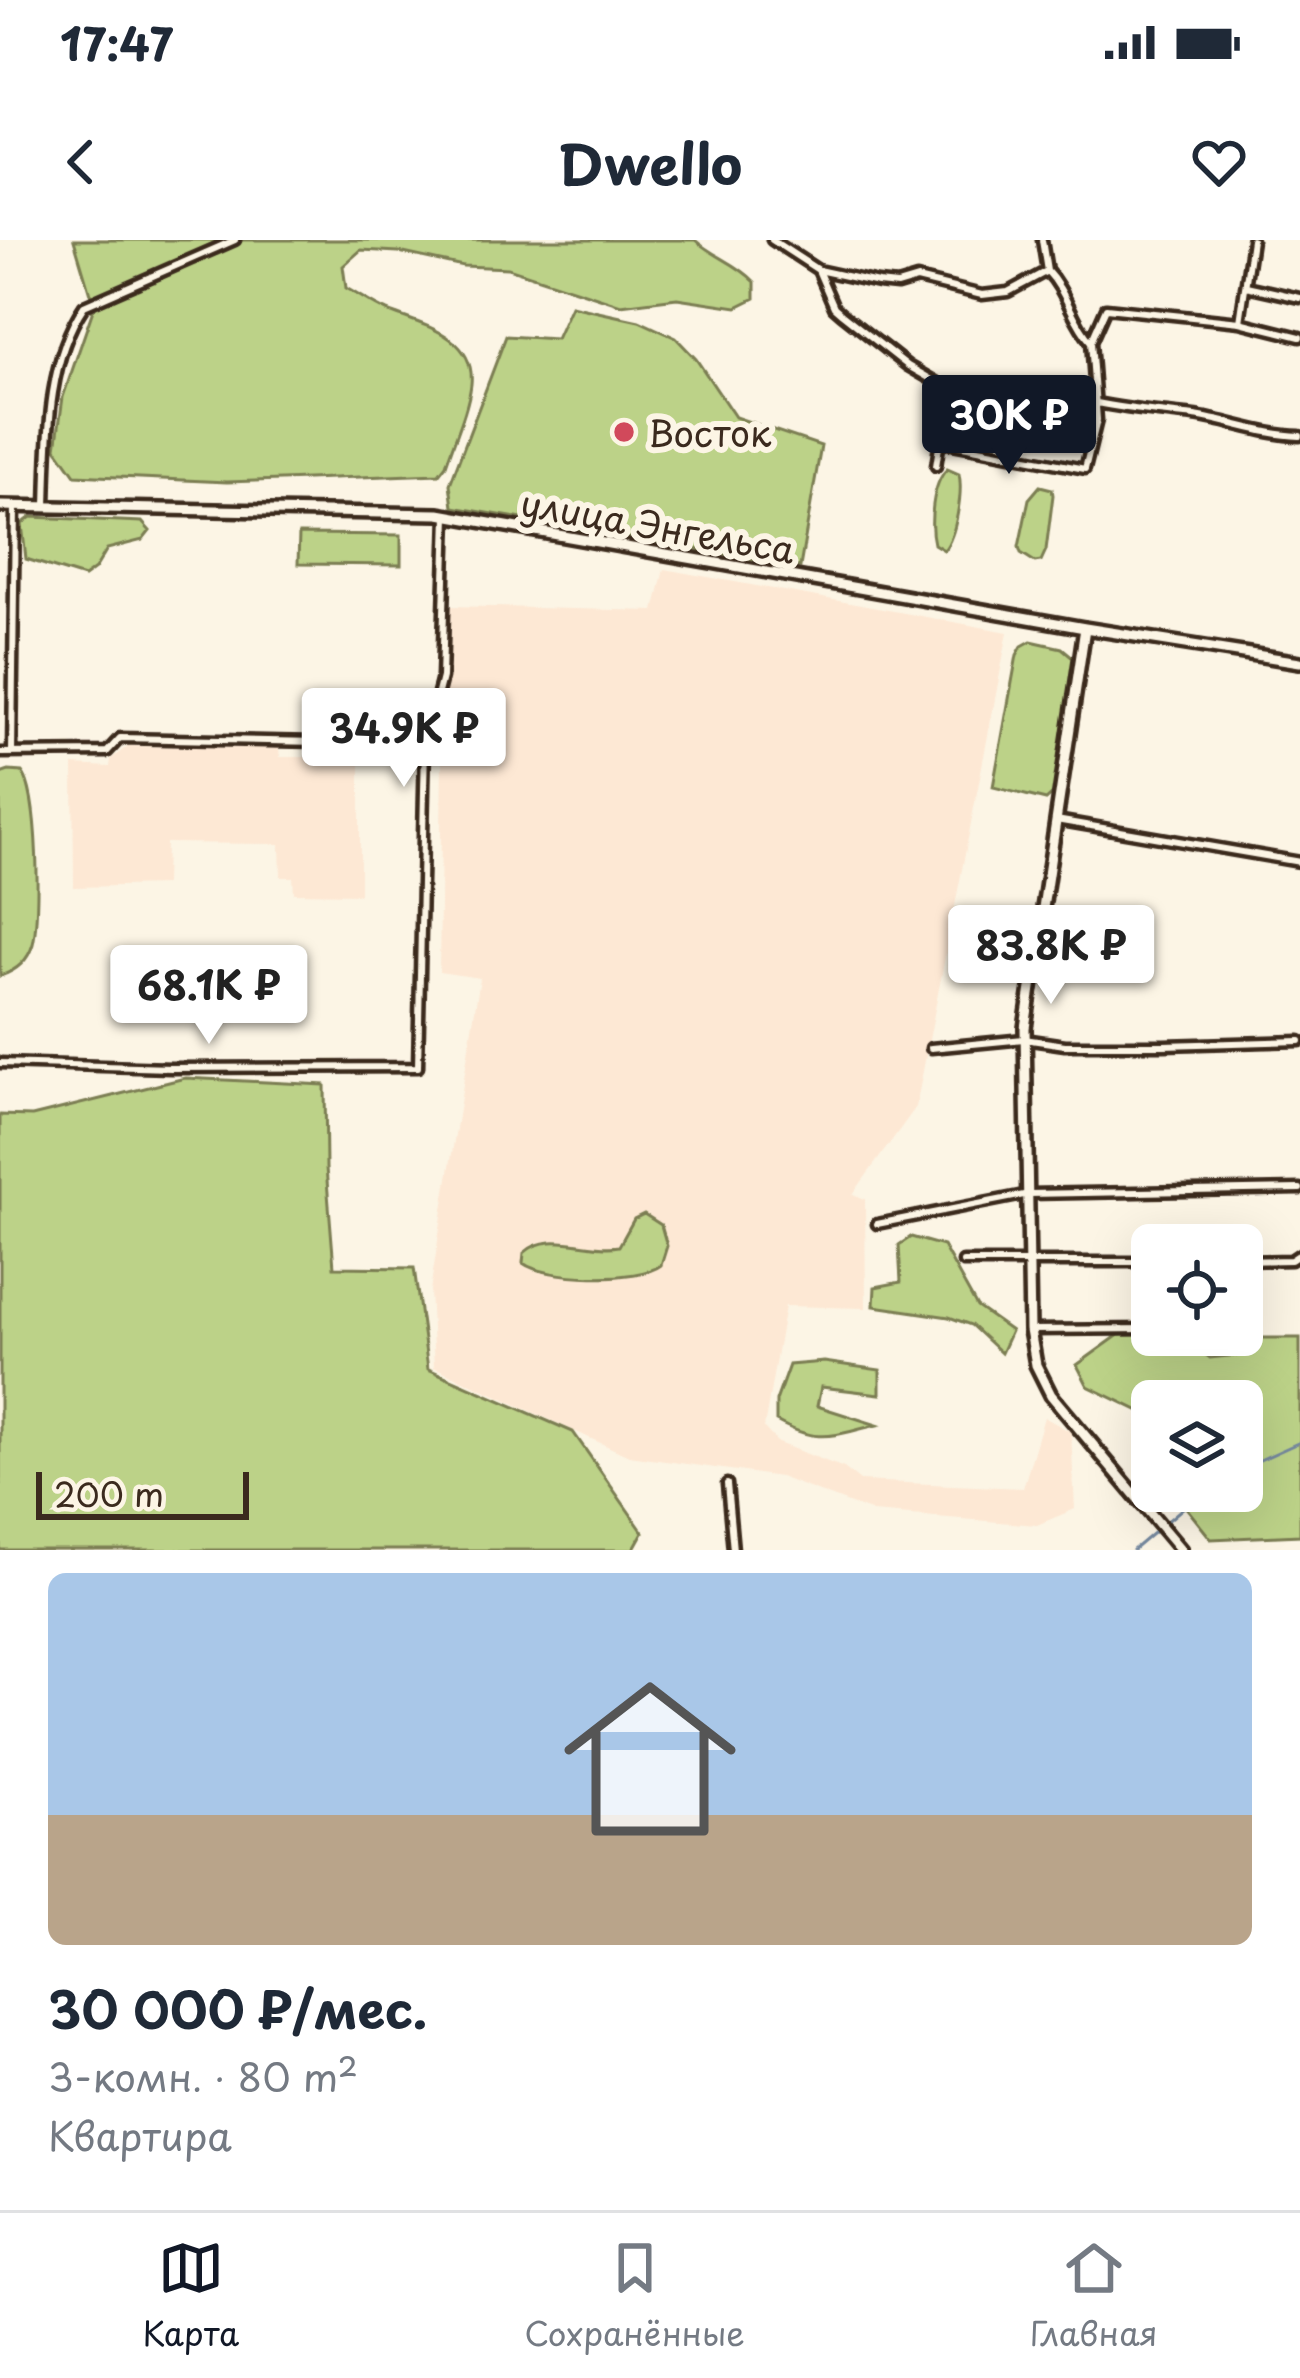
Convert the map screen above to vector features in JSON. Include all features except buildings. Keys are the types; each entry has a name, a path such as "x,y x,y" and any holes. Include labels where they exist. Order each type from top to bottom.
{"main road":[{"name":"улица Энгельса","path":"0,506 447,515 1300,662"},
{"path":"1085,628 1024,1040 1030,1330 1036,1365 1051,1395 1180,1550"}],"street":[{"path":"46,506 48,427 61,362 84,306 235,240"},
{"path":"772,240 818,270 897,285 917,279 982,296 1008,292 1047,271"},
{"path":"1042,240 1047,271 1063,289 1091,342"},
{"path":"1240,322 1252,240"},
{"path":"818,270 842,314 908,366 948,389 936,466"},
{"path":"1246,286 1300,298"},
{"path":"941,442 1085,470 1097,403 1091,342 1106,308 1240,322 1300,337"},
{"path":"1097,403 1300,436"},
{"path":"12,754 15,506"},
{"path":"0,1063 418,1067 425,744 442,677 447,515"},
{"path":"0,753 107,752 121,739 425,744"},
{"path":"1056,820 1300,862"},
{"path":"931,1048 1024,1040 1065,1045 1300,1041"},
{"path":"877,1224 1029,1194 1300,1189"},
{"path":"1263,1261 1292,1260 1300,1254"},
{"path":"963,1262 1131,1262"},
{"path":"1030,1330 1131,1329"},
{"path":"727,1484 733,1550"}],"shaded area":[{"path":"664,569 1008,632 916,1107 853,1194 865,1199 866,1308 785,1306 764,1428 778,1443 844,1468 860,1481 1023,1488 1044,1417 1071,1432 1075,1509 1037,1525 872,1512 780,1477 629,1456 434,1367 430,1291 480,978 439,972 443,693 450,606 654,611"},
{"path":"128,746 279,748 280,757 360,757 360,894 294,893 293,877 281,877 280,844 166,843 165,885 74,887 73,765 110,767 111,759"}],"green space":[{"path":"74,240 695,240 755,282 755,298 737,307 677,298 621,305 508,268 361,250 343,266 346,288 444,335 465,354 470,368 467,404 439,474 227,482 75,475 56,448 63,397 94,307"},
{"name":"Восток","path":"571,306 639,321 676,338 735,417 821,446 800,567 453,507 450,484 506,336 556,339"},
{"path":"947,469 959,474 960,492 955,525 944,550 934,544 932,515 938,484"},
{"path":"1040,486 1052,489 1053,495 1046,550 1041,561 1035,562 1019,547 1029,499"},
{"path":"31,517 142,522 150,531 143,540 107,549 84,577 26,559 22,524"},
{"path":"299,534 401,535 401,565 298,564"},
{"path":"1031,641 1062,648 1074,658 1057,790 1046,800 993,787 1017,655"},
{"path":"22,772 32,803 37,908 28,955 0,976 0,774"},
{"path":"185,1078 325,1085 334,1267 414,1268 428,1369 573,1432 643,1532 633,1550 0,1550 0,1115 32,1116"},
{"path":"644,1214 661,1225 667,1246 661,1265 650,1270 571,1276 523,1263 524,1253 545,1243 619,1246 634,1219"},
{"path":"911,1237 943,1246 977,1307 1011,1331 1001,1353 971,1325 949,1317 874,1306 875,1287 901,1282 899,1245"},
{"path":"1131,1326 1131,1356 1263,1356 1263,1338 1300,1338 1300,1535 1211,1539 1190,1512 1263,1512 1263,1380 1131,1380 1131,1407 1088,1386 1077,1365"},
{"path":"824,1362 880,1370 880,1394 821,1387 817,1406 877,1425 815,1435 776,1421 776,1401 789,1365"}],"waterway":[{"path":"1263,1459 1300,1442"},
{"path":"1133,1550 1178,1512"}],"place":[{"name":"Восток","path":"624,432"}]}
